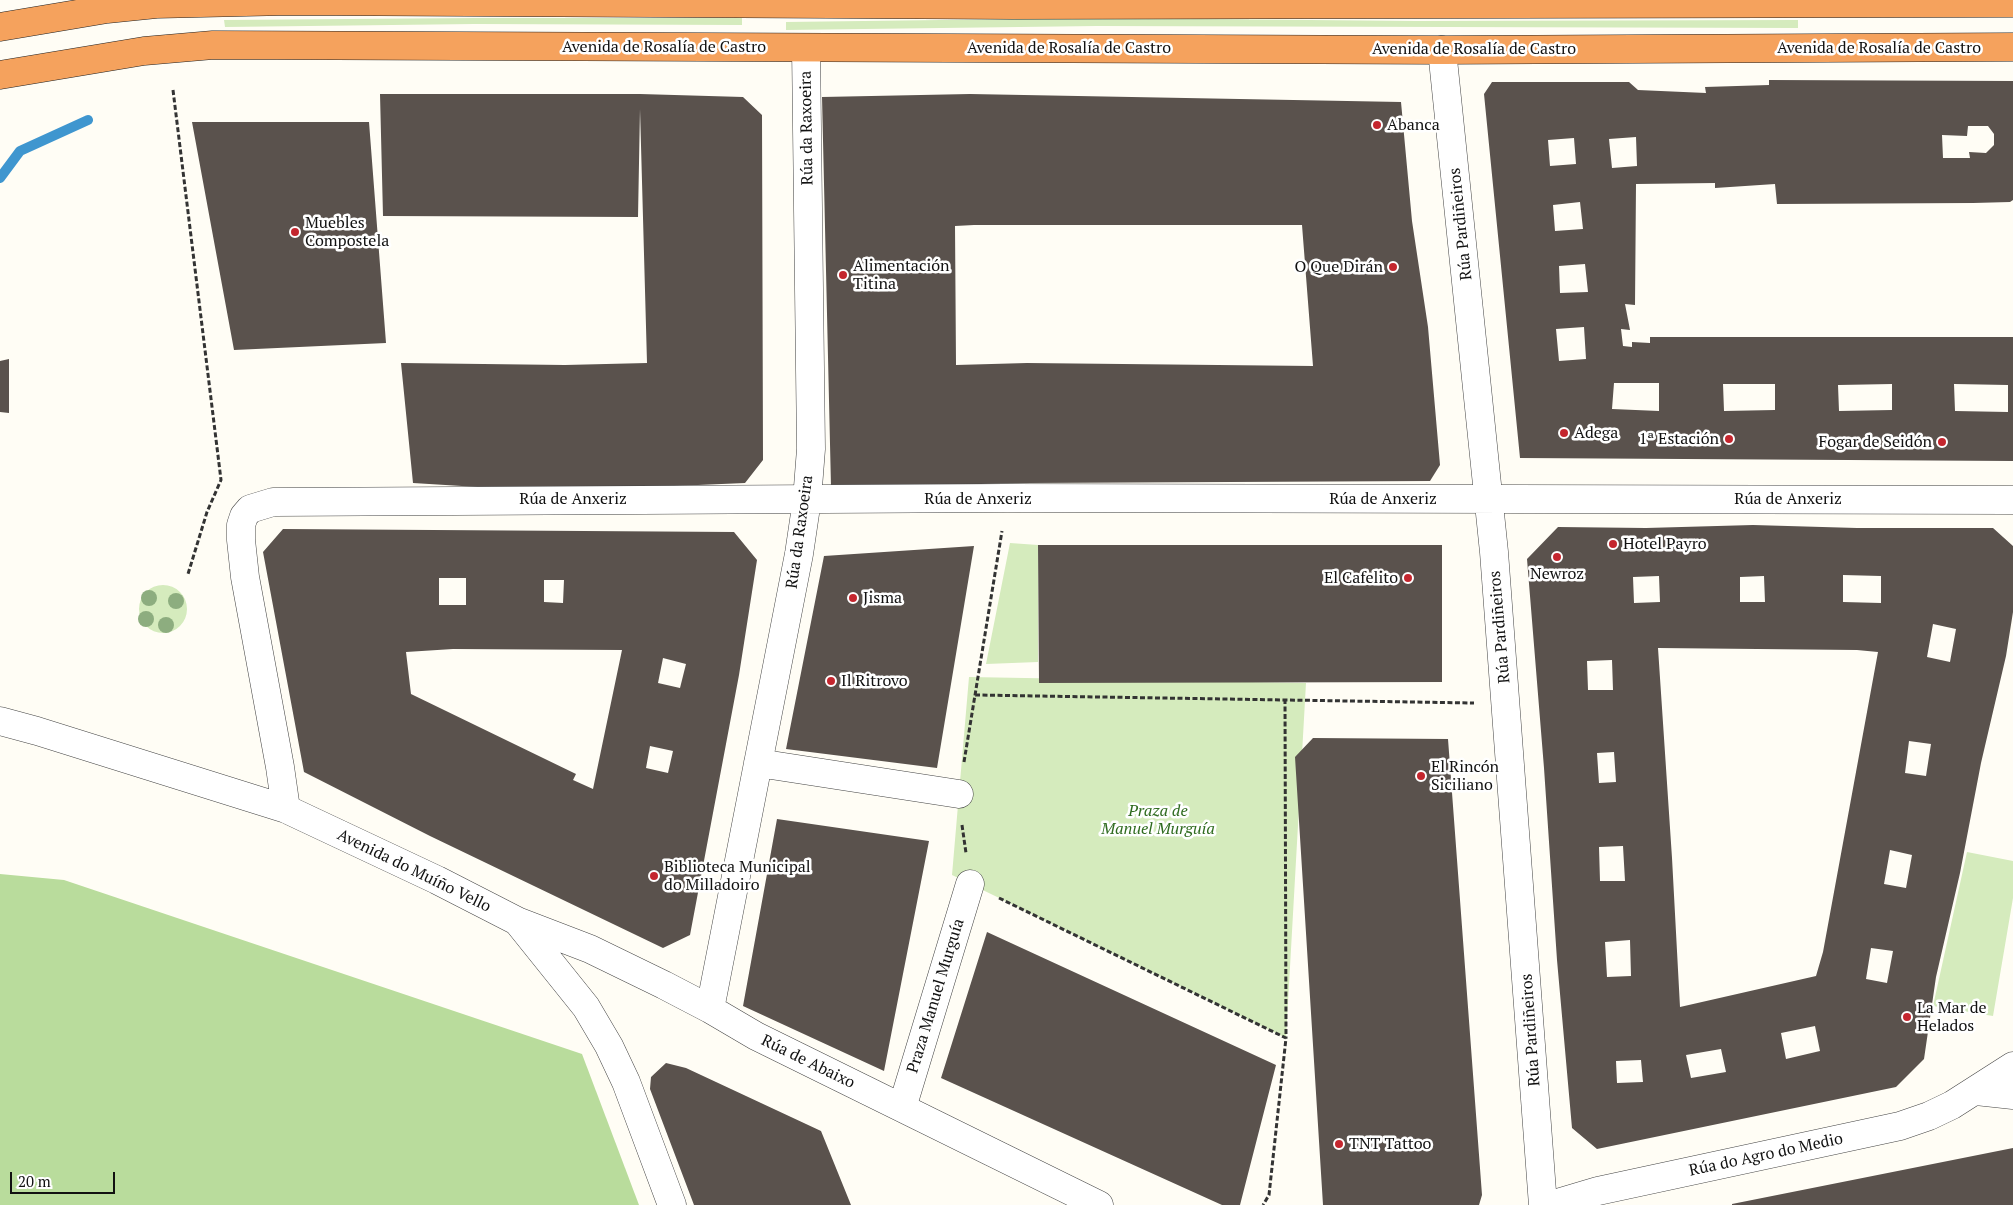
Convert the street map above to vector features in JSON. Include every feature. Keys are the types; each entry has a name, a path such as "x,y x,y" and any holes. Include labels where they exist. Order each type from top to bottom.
{"highway":[{"path":"0,27 90,6 128,7 172,2 983,5 1738,1 1984,1 2013,3"},
{"name":"Avenida de Rosalía de Castro","path":"0,75 125,54 178,47 213,45 1442,50 2013,47"}],"street":[{"name":"Rúa da Raxoeira","path":"710,1009 808,500 811,449 806,48"},
{"name":"Rúa Pardiñeiros","path":"1442,50 1488,499 1506,704 1543,1205"},
{"name":"Rúa de Anxeriz","path":"286,809 245,577 241,540 241,525 244,516 250,508 260,504 287,501 1007,498 2013,500"},
{"name":"Avenida do Muíño Vello","path":"0,721 38,731 286,809 437,880 517,921 586,1006 609,1046 626,1082 672,1205"},
{"path":"758,763 959,794"},
{"name":"Praza Manuel Murguía","path":"902,1108 970,884"},
{"name":"Rúa de Abaixo","path":"517,921 590,948 710,1009 756,1036 1099,1205"},
{"name":"Rúa do Agro do Medio","path":"1550,1205 1598,1191 1900,1126 1929,1116 1976,1091 2013,1066"},
{"path":"1976,1091 2013,1095"}],"path":[{"path":"173,90 222,480 207,512 188,574"},
{"path":"1007,498 959,794 970,884 1286,1038"},
{"path":"975,695 1506,704"},
{"path":"1262,1205 1269,1195 1286,1038 1285,699"}],"green space":[{"path":"742,18 742,25 475,24 225,27 224,20"},
{"path":"1096,18 1416,21 1798,20 1798,28 1097,26 786,30 786,22"},
{"path":"1010,543 1038,545 1038,662 986,664"},
{"path":"163,585 172,587 180,592 185,600 187,609 185,618 180,626 172,631 163,633 154,631 146,626 141,618 139,609 141,600 146,592 154,587"},
{"name":"Praza de Manuel Murguía","path":"969,677 1306,683 1286,1038 952,875"},
{"path":"1967,852 2013,861 2013,898 1993,1016 1933,1006"},
{"path":"0,874 64,880 582,1054 639,1205 0,1205"}],"building":[{"path":"1769,80 2013,81 2013,200 2010,202 1973,203 1777,204 1775,184 1715,188 1715,183 1636,184 1635,305 1625,304 1630,330 1621,329 1623,346 1632,347 1632,342 1650,343 1650,337 2013,337 2013,461 1520,458 1484,94 1492,82 1629,82 1638,90 1706,93 1705,87 1769,85","holes":["1968,126 1988,126 1994,134 1994,145 1986,153 1969,152 1970,158 1943,158 1942,135 1967,136","1636,137 1637,166 1612,168 1609,139","1574,138 1576,164 1550,166 1548,140","1580,202 1583,229 1555,231 1553,205","1585,264 1588,292 1560,293 1559,266","1584,327 1586,359 1559,361 1556,329","1614,383 1659,383 1659,411 1612,409","1723,384 1775,384 1775,410 1724,411","1892,384 1892,410 1839,411 1838,385","1954,384 2008,385 2008,412 1955,411"]},
{"path":"380,94 640,94 743,97 762,115 763,460 745,483 563,488 478,487 413,483 401,363 565,365 647,363 640,109 638,217 383,216"},
{"path":"970,94 1401,102 1412,221 1428,327 1440,465 1430,481 1030,483 831,487 822,97","holes":["1302,225 1313,366 1027,363 956,365 955,226"]},
{"name":"Muebles Compostela","path":"192,122 369,122 386,343 234,350"},
{"path":"9,359 9,413 0,412 0,361"},
{"path":"1753,525 1857,528 1993,528 2013,546 2013,612 2006,656 1981,763 1960,873 1936,977 1924,1059 1896,1087 1597,1149 1572,1128 1557,960 1527,559 1558,527 1646,528","holes":["1843,575 1881,576 1881,603 1843,602","1659,576 1660,602 1634,603 1633,577","1764,576 1765,602 1740,602 1740,577","1933,624 1956,629 1950,662 1927,657","1658,648 1857,650 1878,652 1823,952 1816,976 1680,1007","1612,660 1613,690 1588,690 1587,661","1909,741 1931,744 1926,776 1905,773","1614,752 1616,782 1599,783 1597,753","1623,846 1625,881 1600,881 1599,847","1890,850 1912,855 1906,888 1884,884","1630,940 1631,976 1607,977 1605,942","1871,948 1893,951 1887,983 1866,979","1815,1026 1820,1051 1786,1059 1781,1033","1721,1049 1726,1072 1691,1078 1686,1055","1641,1060 1643,1082 1617,1083 1616,1061"]},
{"path":"283,529 734,532 757,560 739,675 690,935 663,948 430,836 304,772 263,552","holes":["439,578 466,578 466,605 439,605","544,580 564,580 563,603 544,602","453,649 622,650 593,789 573,780 576,774 411,694 406,652","663,658 686,664 680,688 658,683","650,746 673,751 668,773 646,768"]},
{"path":"1038,545 1442,545 1442,682 1039,683"},
{"path":"974,546 937,768 786,749 824,556"},
{"path":"1313,738 1448,739 1482,1195 1479,1205 1323,1205 1295,757"},
{"path":"777,819 929,841 884,1071 743,1006"},
{"path":"987,932 1276,1065 1240,1205 1222,1205 941,1078"},
{"path":"666,1063 686,1068 821,1131 851,1205 694,1205 650,1089 651,1077"},
{"path":"2013,1148 2013,1205 1732,1205 1732,1204"}],"waterway":[{"path":"0,178 20,151 88,120"}],"place":[{"name":"Abanca","path":"1377,125"},
{"name":"Muebles Compostela","path":"295,232"},
{"name":"O Que Dirán","path":"1393,267"},
{"name":"Alimentación Titina","path":"843,275"},
{"name":"Adega","path":"1564,433"},
{"name":"1ª Estación","path":"1729,439"},
{"name":"Fogar de Seidón","path":"1942,442"},
{"name":"Hotel Payro","path":"1613,544"},
{"name":"Newroz","path":"1557,557"},
{"name":"El Cafelito","path":"1408,578"},
{"name":"Jisma","path":"853,598"},
{"name":"Il Ritrovo","path":"831,681"},
{"name":"El Rincón Siciliano","path":"1421,776"},
{"name":"Biblioteca Municipal do Milladoiro","path":"654,876"},
{"name":"La Mar de Helados","path":"1907,1017"},
{"name":"TNT Tattoo","path":"1339,1144"}]}
